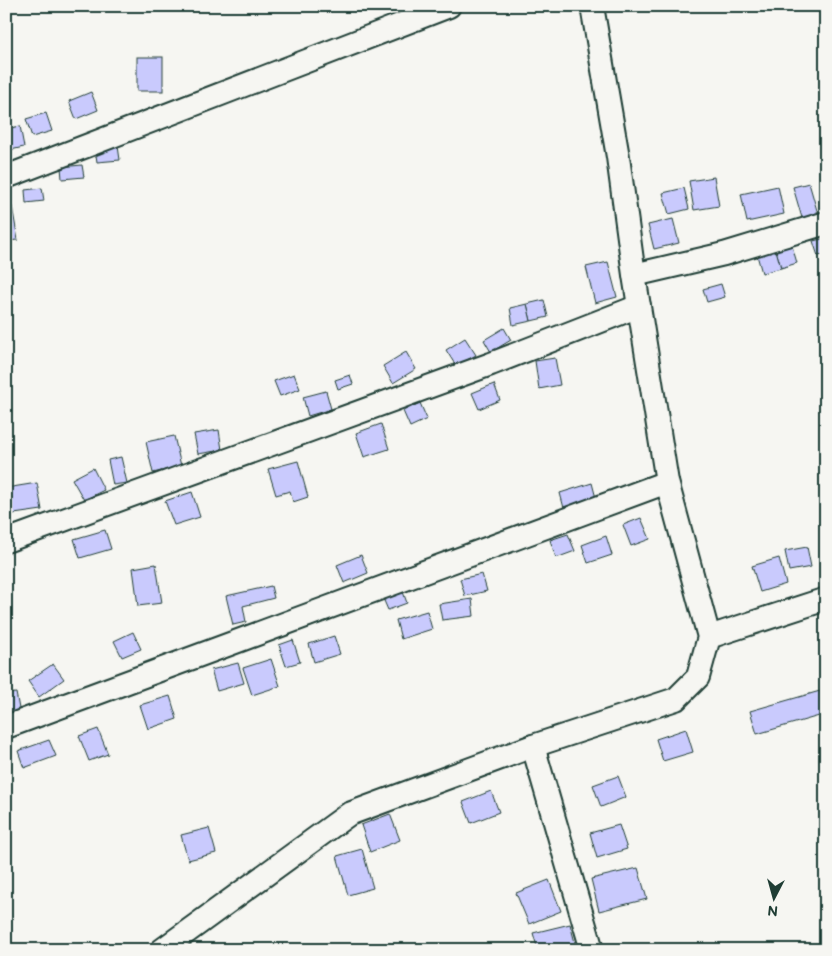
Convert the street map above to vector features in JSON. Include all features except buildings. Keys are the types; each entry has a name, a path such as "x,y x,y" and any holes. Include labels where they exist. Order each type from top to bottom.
{"street":[{"path":"6,177 449,6"},
{"path":"171,947 348,814 533,746 676,699 698,677 709,637 667,482 634,275 618,157 592,6"},
{"path":"634,275 724,254 826,223"},
{"path":"6,541 491,364 639,306"},
{"path":"6,727 667,482"},
{"path":"709,637 826,599"},
{"path":"533,746 592,950"}]}
